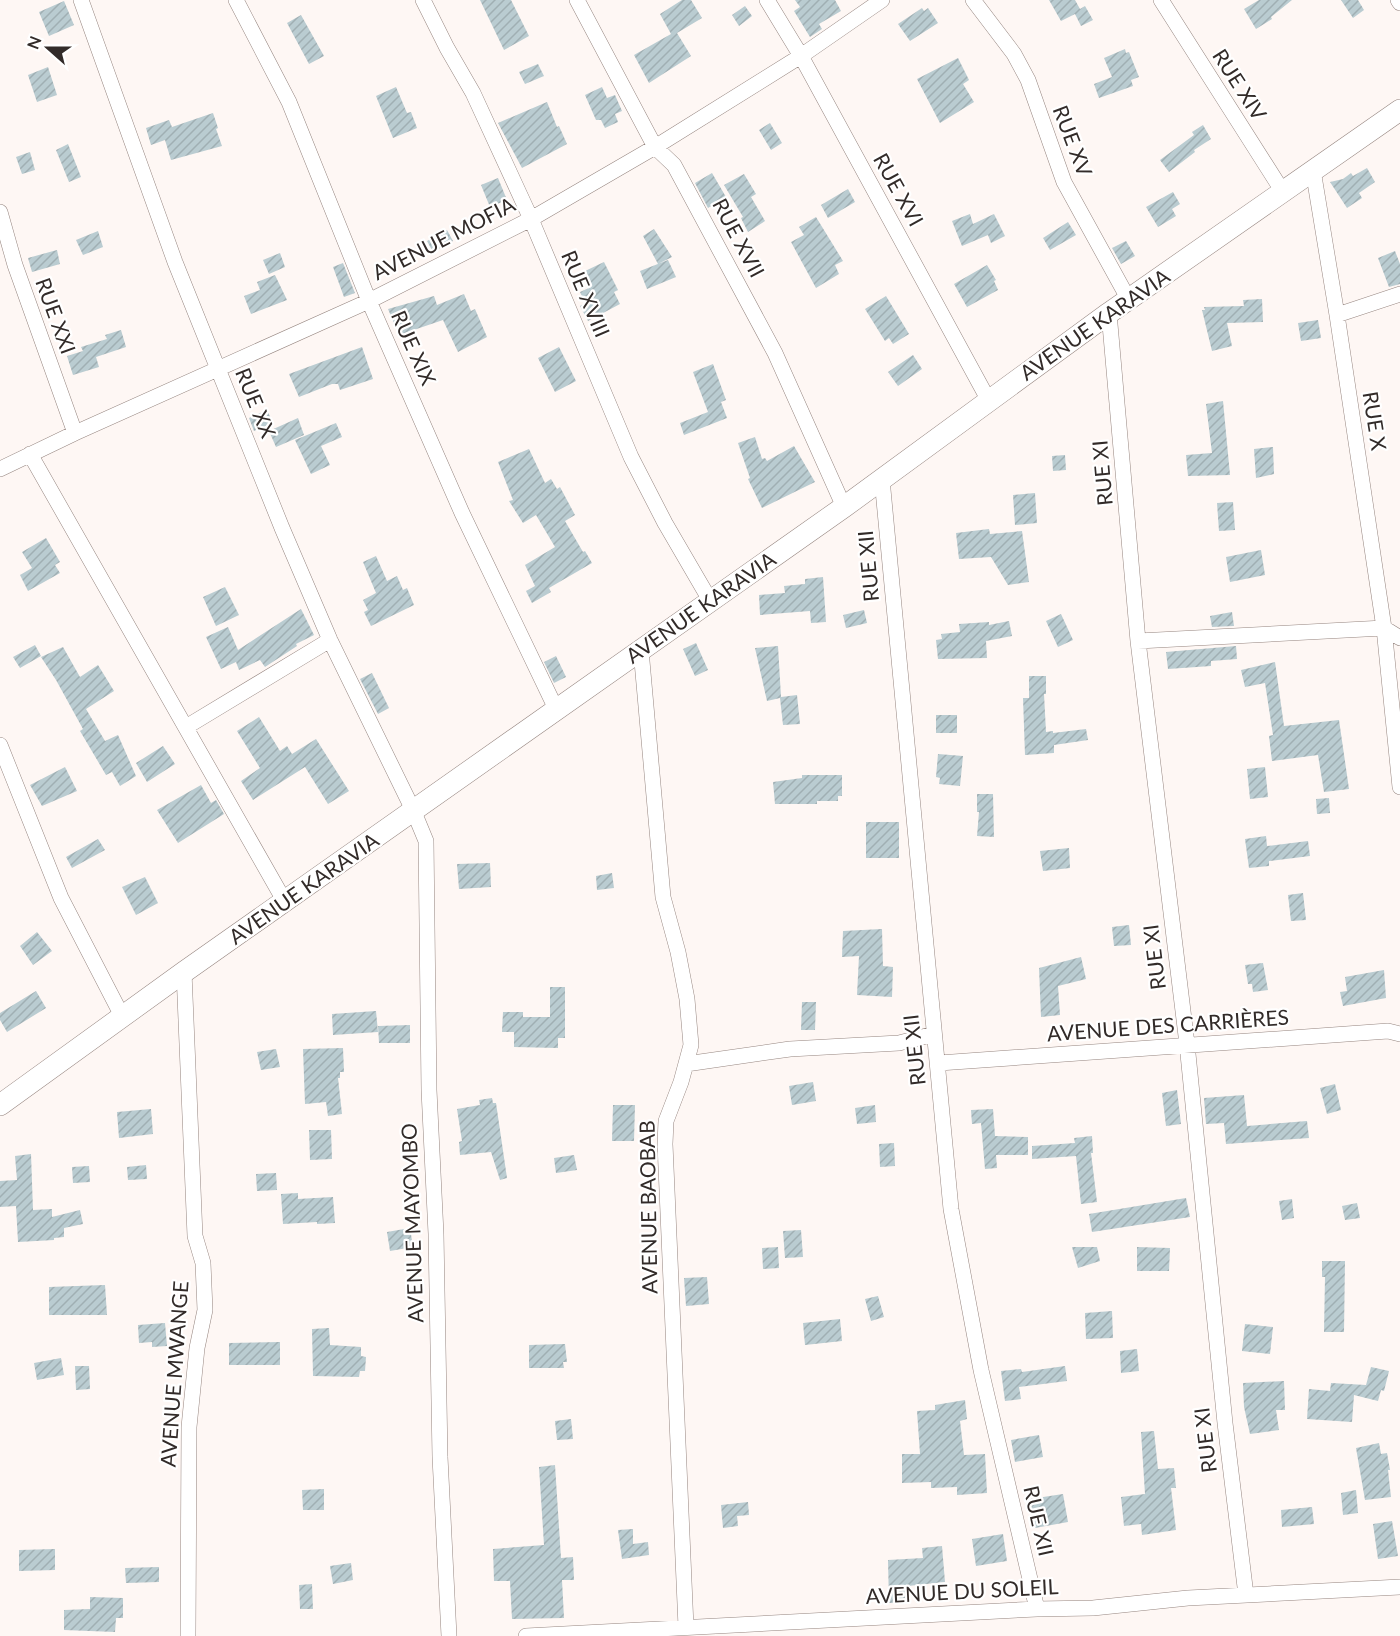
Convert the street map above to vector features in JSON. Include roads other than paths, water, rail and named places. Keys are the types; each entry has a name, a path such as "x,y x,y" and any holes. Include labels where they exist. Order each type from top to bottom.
{"street":[{"name":"RUE XX","path":"81,0 175,262 282,528 330,640 414,812"},
{"name":"RUE XIX","path":"236,0 289,102 369,301 462,513 557,711"},
{"name":"RUE XVIII","path":"423,0 473,93 531,219 631,457 665,523 711,602"},
{"name":"RUE XVII","path":"576,0 656,147 674,165 775,353 844,507"},
{"name":"RUE XVI","path":"767,0 801,56 989,401"},
{"name":"AVENUE MOFIA","path":"0,469 369,301 531,219 656,147 801,56 882,0"},
{"name":"RUE XV","path":"973,0 1014,54 1028,81 1064,182 1129,300"},
{"name":"RUE XIV","path":"1161,0 1283,192"},
{"name":"AVENUE KARAVIA","path":"0,1105 184,972 711,602 1109,313 1400,110"},
{"name":"RUE X","path":"1313,170 1384,628 1400,787"},
{"name":"RUE XXI","path":"0,212 7,267 75,433"},
{"path":"1337,315 1400,294"},
{"name":"RUE XI","path":"1109,313 1138,641 1187,1044 1225,1423 1246,1595"},
{"path":"30,454 285,902"},
{"name":"RUE XII","path":"882,479 951,1209 981,1370 1037,1609"},
{"path":"1138,641 1384,628 1400,638"},
{"path":"186,727 330,640"},
{"name":"AVENUE BAOBAB","path":"641,650 663,897 678,952 687,999 691,1045 666,1121 665,1144 686,1627"},
{"path":"0,745 61,898 122,1016"},
{"name":"AVENUE MAYOMBO","path":"414,812 426,841 429,1090 436,1234 440,1457 450,1636"},
{"name":"AVENUE MWANGE","path":"184,972 195,1236 203,1263 205,1310 197,1348 189,1427 188,1636"},
{"name":"AVENUE DES CARRIÈRES","path":"939,1063 1388,1031 1400,1034"},
{"path":"686,1064 790,1048 899,1043 934,1034"},
{"name":"AVENUE DU SOLEIL","path":"526,1636 663,1632 686,1627 1093,1608 1188,1598 1400,1587"}]}
